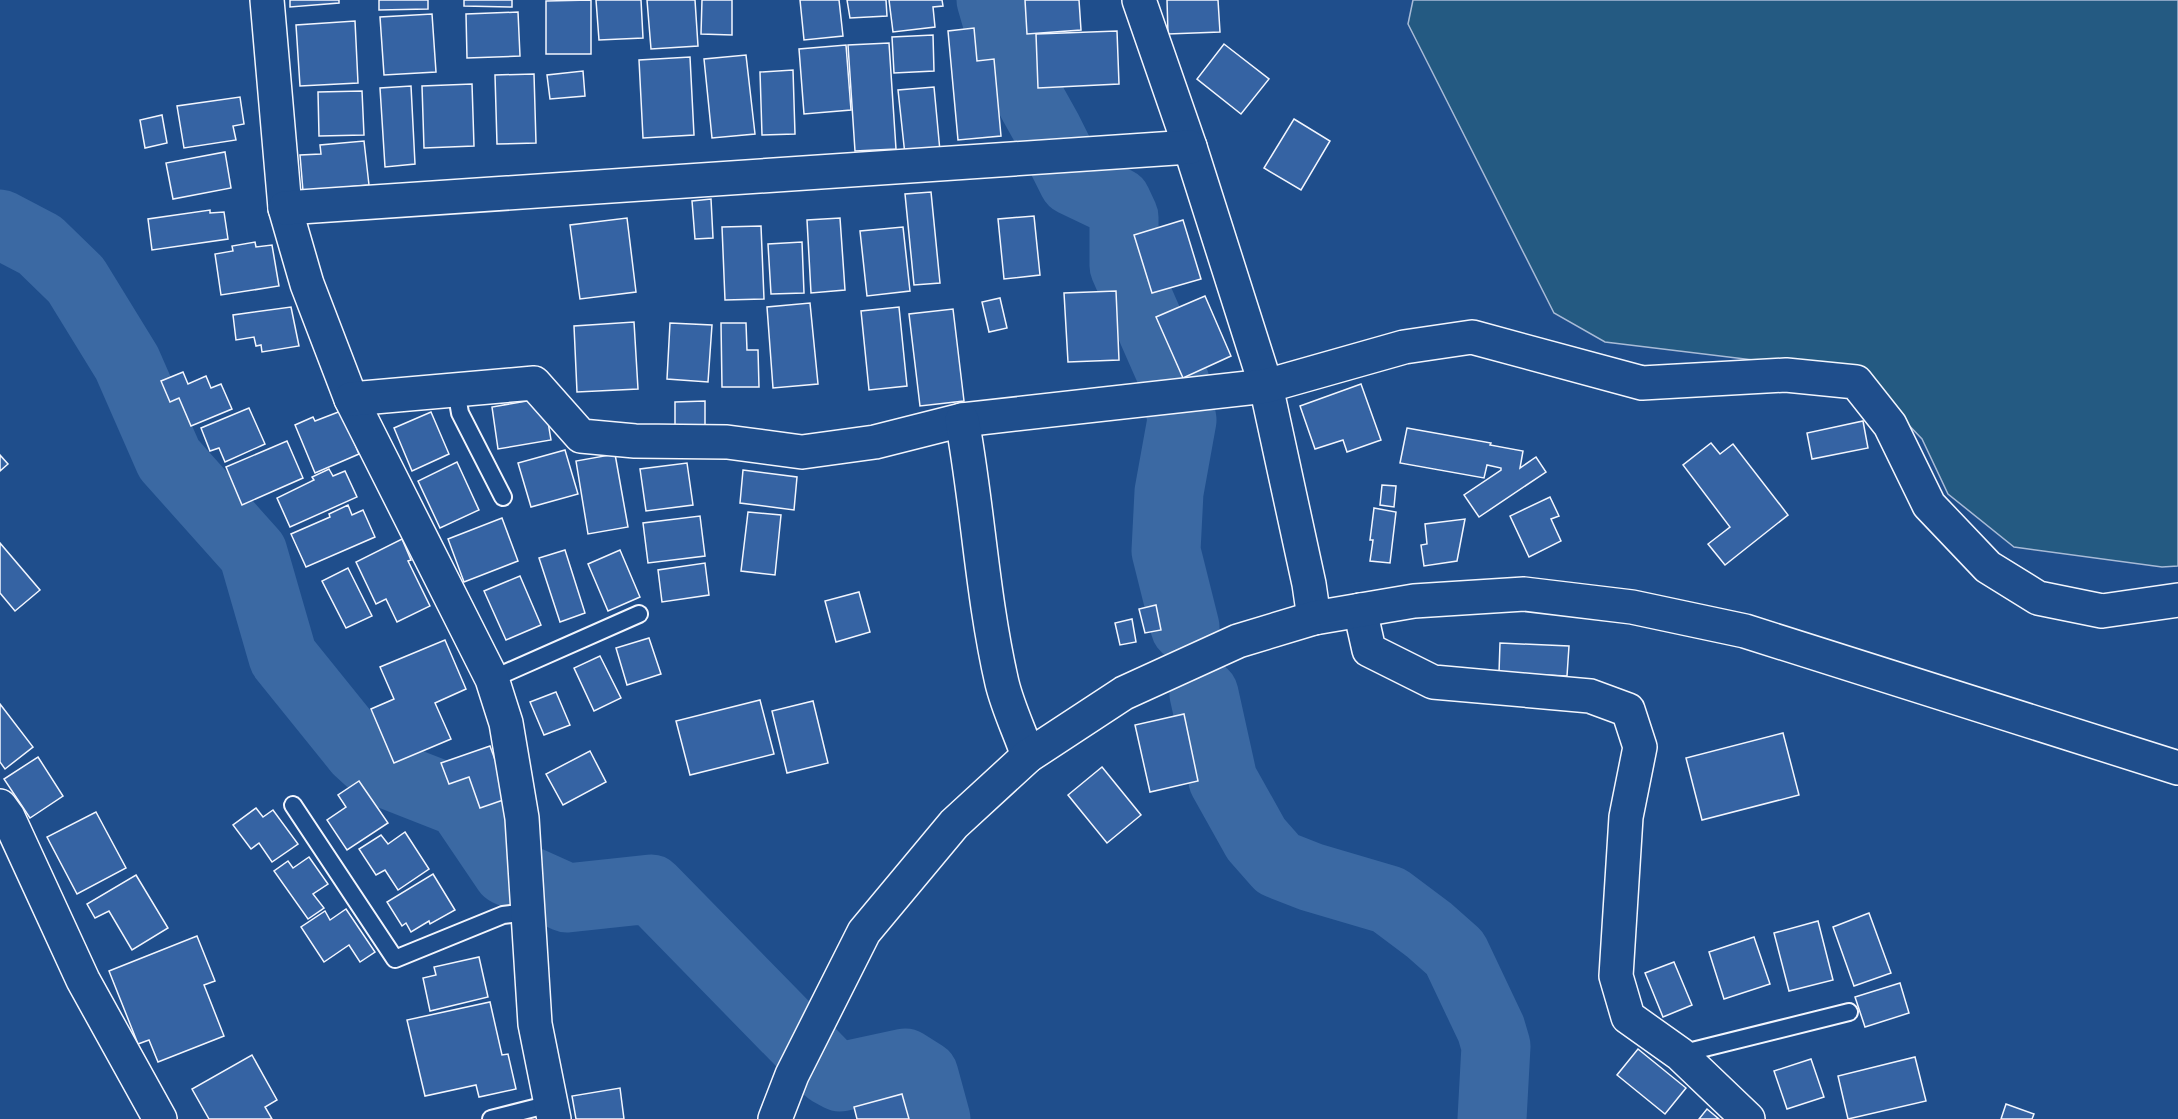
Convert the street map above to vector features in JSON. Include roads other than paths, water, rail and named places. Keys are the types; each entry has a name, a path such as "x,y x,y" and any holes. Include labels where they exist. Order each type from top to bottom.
{"street":[{"path":"267,0 285,208 307,284 351,399 492,679 507,723 522,818 535,1024 552,1111"},
{"path":"1140,0 1190,147 1266,386 1309,584 1314,618"},
{"path":"285,208 1190,147"},
{"path":"351,399 534,383 580,436 635,441 727,442 802,452 875,442 962,420 1266,386 1404,347 1472,338 1642,382 1786,375 1856,382 1890,425 1929,504 1988,567 2038,598 2102,611 2178,600"},
{"path":"962,420 971,469 984,580 1002,685 1028,756"},
{"path":"775,1119 792,1075 864,932 954,824 1028,756 1125,693 1238,641 1314,618 1414,601 1524,594 1632,607 1745,631 2178,768"},
{"path":"1360,610 1369,650 1433,682 1590,696 1628,710 1640,747 1626,817 1616,976 1628,1017 1680,1054 1748,1119"},
{"path":"0,806 8,817 83,980 160,1119"}],"lane":[{"path":"456,390 460,413 502,496"},
{"path":"492,679 639,614"},
{"path":"293,805 395,959 503,915 526,885"},
{"path":"1680,1054 1849,1012"},
{"path":"491,1119 552,1111"}],"waterway":[{"path":"991,0 1008,59 1073,181 1117,202 1124,217 1124,266 1175,382 1182,420 1169,492 1166,551 1185,627"},
{"path":"0,224 40,245 76,280 127,363 169,459 253,553 283,657 358,750 382,772 461,803 507,871 567,898 651,889 829,1071 840,1077 905,1063 924,1075 936,1119"},
{"path":"1204,694 1223,780 1256,839 1278,864 1311,877 1389,900 1455,953 1491,1029 1496,1046 1492,1119"}]}
